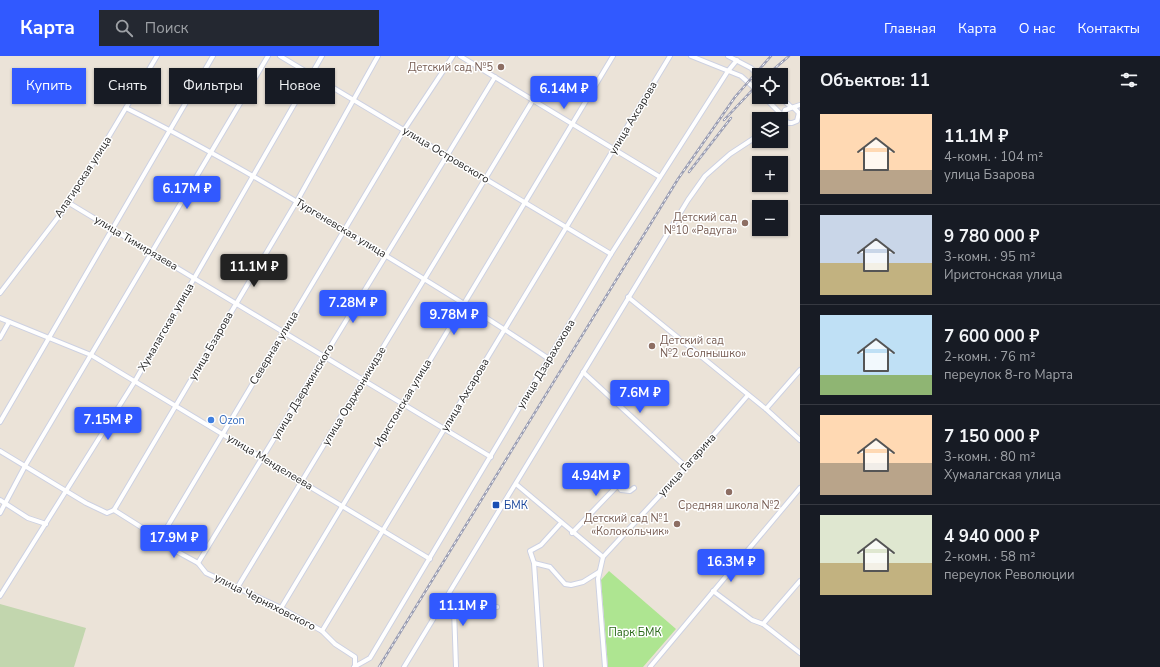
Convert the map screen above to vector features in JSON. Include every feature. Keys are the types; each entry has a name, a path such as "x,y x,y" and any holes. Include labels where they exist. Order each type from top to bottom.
{"street":[{"name":"Алагирская улица","path":"0,293 69,203 157,56"},
{"path":"0,422 48,337 213,56"},
{"path":"0,513 25,466 212,153 268,56"},
{"name":"улица Островского","path":"280,56 301,68"},
{"name":"Хумалагская улица","path":"315,68 322,56"},
{"name":"улица Бзарова","path":"114,510 177,406 297,201 378,56"},
{"name":"Северная улица","path":"160,539 404,130 453,56"},
{"path":"460,56 660,178"},
{"name":"Иристонская улица","path":"281,608 464,302 573,125 613,56"},
{"name":"улица Ахсарова","path":"322,631 445,429 565,227 614,150 670,56"},
{"path":"691,56 743,78 752,86"},
{"path":"728,56 752,69"},
{"name":"улица Дзарахохова","path":"355,667 370,658 611,254 728,71 737,60"},
{"name":"улица Дзержинского","path":"198,563 494,77"},
{"name":"улица Островского","path":"335,88 611,254"},
{"name":"улица Орджоникидзе","path":"237,588 364,381 533,100"},
{"name":"Хумалагская улица","path":"0,596 135,381 294,104"},
{"path":"770,104 778,112"},
{"path":"788,104 799,113 799,118 795,122"},
{"path":"785,112 792,107 800,105"},
{"name":"Тургеневская улица","path":"126,108 170,130 297,201 464,302 549,359"},
{"path":"788,122 800,123"},
{"path":"404,667 680,211 705,176 730,154 752,139"},
{"name":"улица Тимирязева","path":"69,203 491,457"},
{"path":"628,297 766,409 800,440"},
{"name":"улица Менделеева","path":"0,318 91,355 383,529 430,559"},
{"path":"0,338 10,322"},
{"path":"766,409 800,370"},
{"path":"582,372 686,467"},
{"name":"улица Гагарина","path":"603,557 686,467 748,395"},
{"name":"улица Черняховского","path":"0,451 100,510 107,512 114,510 160,539 167,546 198,563 206,572 281,608 322,631 335,644 355,657 355,667"},
{"path":"516,484 560,524 603,557 598,579 605,667"},
{"path":"572,533 618,485 621,490 630,491 634,488"},
{"path":"650,667 800,488"},
{"path":"0,500 28,518 46,524"},
{"path":"541,667 534,562 530,551 541,545 560,524"},
{"path":"534,562 550,567 565,584 571,585 583,582 600,572"},
{"path":"763,624 800,581"},
{"path":"713,591 752,620 763,624 800,653"},
{"path":"443,603 454,609 497,607"},
{"path":"454,609 456,667"}],"green space":[{"name":"Парк БМК","path":"609,571 676,629 643,667 608,667 601,580"},
{"path":"0,604 86,628 74,667 0,667"}],"railway":[{"path":"379,667 678,179 735,97 771,56"},
{"path":"775,68 789,56"},
{"path":"724,120 752,90"},
{"path":"689,172 731,118"}],"place":[{"name":"Детский сад №5","path":"501,67"},
{"name":"Детский сад №10 «Радуга»","path":"745,223"},
{"name":"Детский сад №2 «Солнышко»","path":"652,346"},
{"name":"Ozon","path":"211,420"},
{"name":"Средняя школа №2","path":"729,492"},
{"name":"БМК","path":"496,505"},
{"name":"Детский сад №1 «Колокольчик»","path":"677,524"}]}
